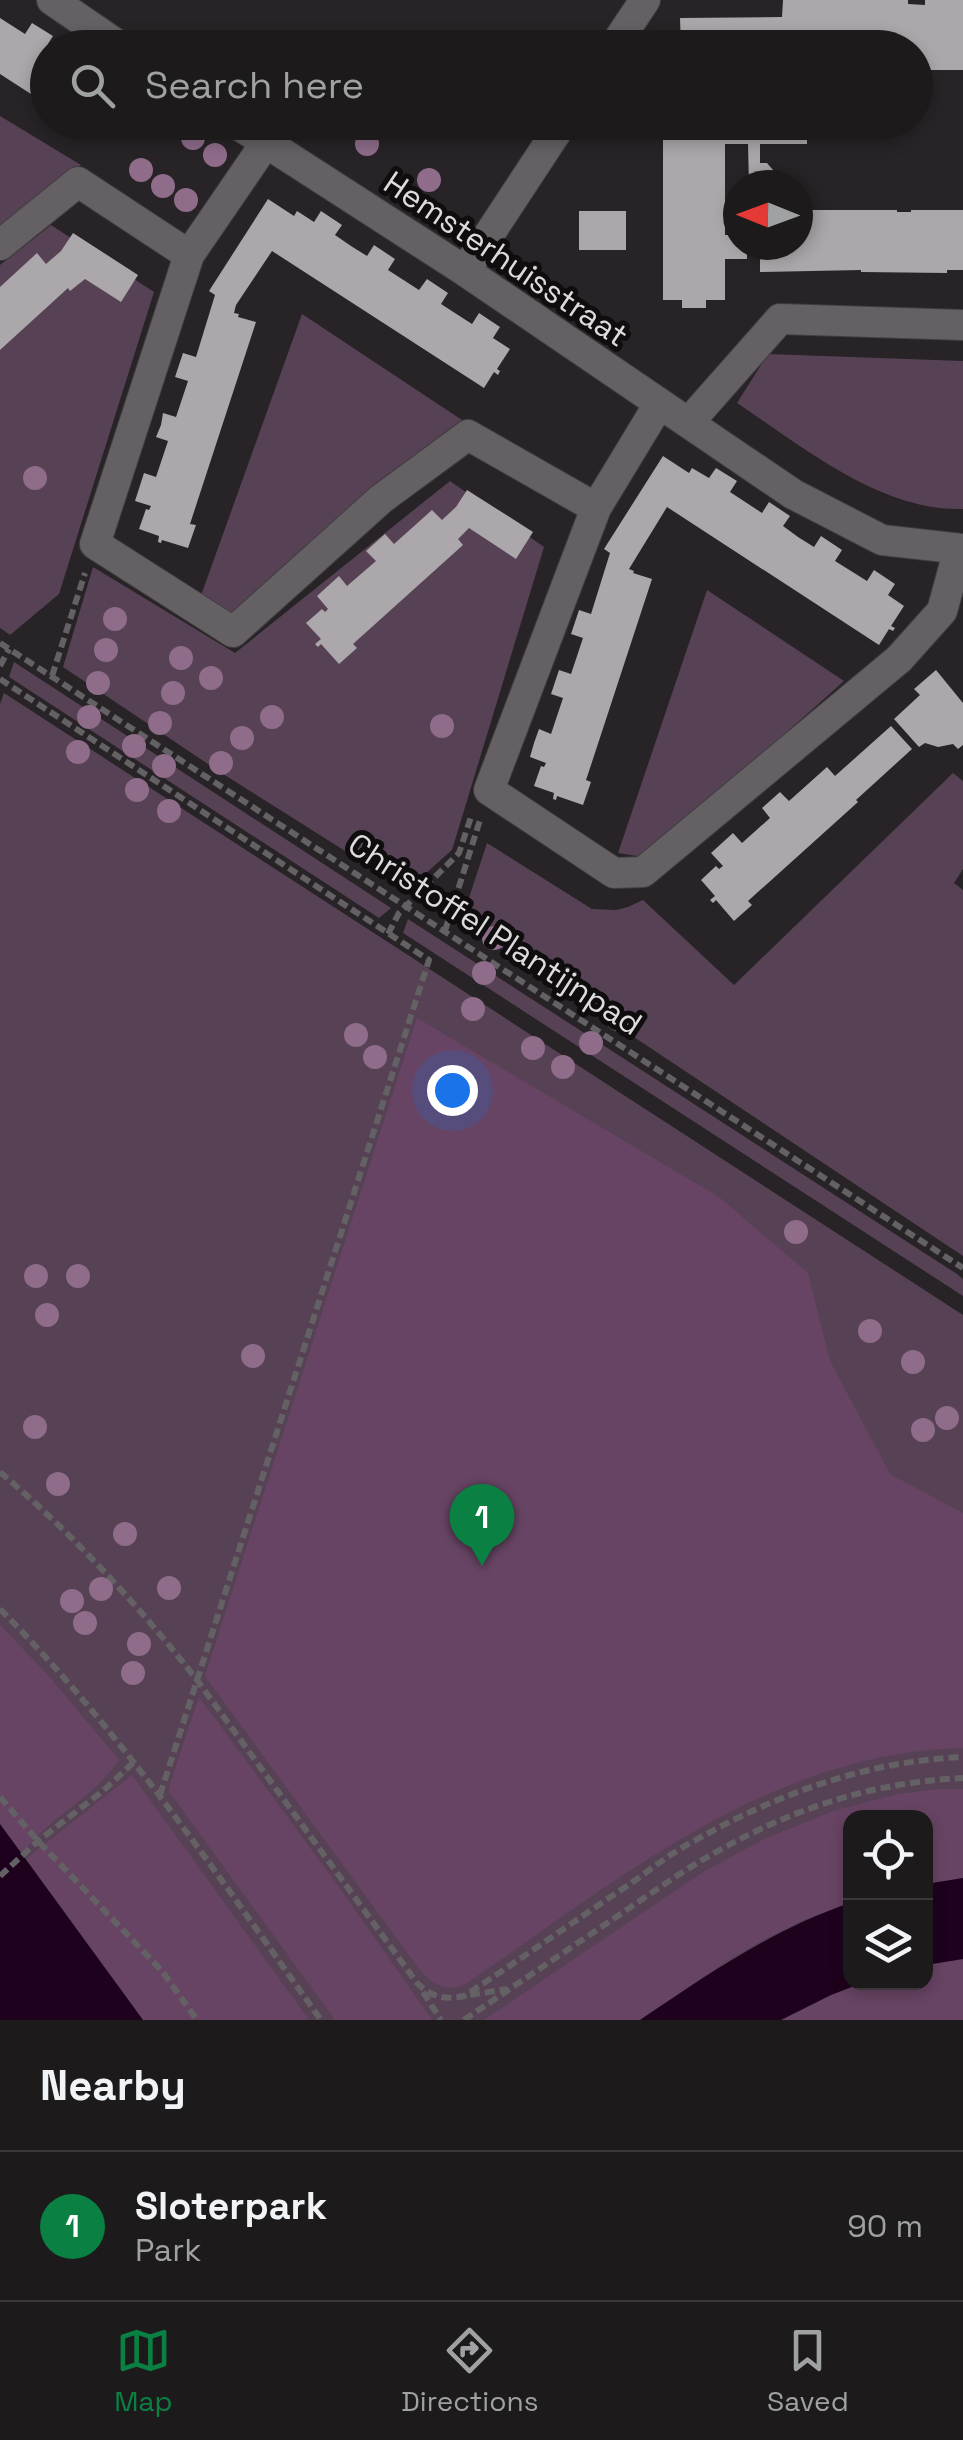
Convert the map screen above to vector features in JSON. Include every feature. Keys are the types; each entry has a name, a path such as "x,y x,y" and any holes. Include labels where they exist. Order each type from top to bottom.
{"street":[{"path":"52,0 96,30"},
{"path":"625,30 645,0"},
{"name":"Hemsterhuisstraat","path":"259,140 464,271 793,494 882,540 961,549"},
{"path":"464,271 552,140"},
{"path":"265,144 189,256 94,544 233,632 382,499 468,435 596,508"},
{"path":"0,244 78,182 189,256"},
{"path":"688,422 780,319 963,325"},
{"path":"658,404 596,508 489,790 614,873 643,872 899,659 942,611 961,549"}],"path":[{"path":"52,676 94,544"},
{"name":"Christoffel Plantijnpad","path":"0,643 963,1268"},
{"path":"0,666 10,649"},
{"path":"0,678 429,960 160,1796"},
{"path":"388,934 399,913 459,853 476,802 489,790"},
{"path":"445,931 489,790"},
{"path":"0,1472 60,1526 160,1634 441,2020"},
{"path":"0,1609 57,1668 134,1762 321,2020"},
{"path":"464,1996 690,1843 739,1816 847,1774 901,1763 963,1757"},
{"path":"0,1876 134,1762"},
{"path":"464,2020 713,1852 753,1832 807,1808 852,1794 896,1784 963,1778"},
{"path":"0,1797 162,1971 197,2020"},
{"path":"417,1983 444,1999 512,1989"}],"shaded area":[{"path":"0,116 30,134 30,140 40,140 81,165 0,231"},
{"path":"51,225 154,292 59,594 10,635 0,628 0,265"},
{"path":"302,314 465,422 228,622 199,601"},
{"path":"768,354 963,361 963,509 902,500 873,488 815,456 737,403"},
{"path":"450,481 544,547 452,850 407,890 63,667 93,567 235,653"},
{"path":"707,590 844,681 656,849 637,856 618,853"},
{"path":"14,662 391,908 379,918 9,677"},
{"path":"4,693 963,1315 963,2020 5,2020 0,2015 0,704"},
{"path":"953,773 963,781 963,869 954,883 963,890 963,1256 461,922 487,843 592,909 616,910 643,900 734,985"},
{"path":"408,919 957,1274 963,1279 963,1296 403,933"},
{"path":"417,1018 719,1197 808,1273 830,1361 890,1474 963,1513 963,1748 893,1755 826,1772 762,1797 640,1864 467,1983 453,1988 435,1983 419,1969 205,1676"},
{"path":"0,1625 119,1760 22,1853 0,1824"},
{"path":"199,1697 432,2020 335,2020 168,1790"},
{"path":"132,1775 309,2020 143,2020 26,1859"},
{"path":"963,1789 963,1878 933,1883 933,1810 843,1810 843,1906 767,1938 640,2020 484,2020 703,1872 762,1840 833,1811 898,1794"},
{"path":"0,1824 143,2020 0,2020"},
{"path":"963,1878 963,1959 933,1964 933,1883"},
{"path":"843,1906 844,1990 781,2020 640,2020 768,1939"},
{"path":"963,1959 963,2020 781,2020 844,1990 933,1990 933,1964"}],"building":[{"path":"783,0 908,0 908,4 925,5 925,0 963,0 963,70 933,70 933,30 680,30 680,18 782,17"},
{"path":"0,18 25,34 32,23 43,30 30,30 30,93 0,74"},
{"path":"663,140 807,140 807,144 760,144 760,163 767,163 773,170 749,170 748,144 725,144 725,300 706,300 706,308 682,308 682,300 663,300"},
{"path":"268,199 294,216 297,211 314,222 321,211 342,225 335,235 351,246 367,256 374,245 395,259 388,270 419,290 427,279 448,293 441,304 472,324 479,313 500,327 493,338 510,349 497,369 498,375 494,372 484,388 272,251 236,305 234,313 238,317 256,322 190,524 196,525 188,548 162,540 161,543 159,536 139,529 146,509 151,506 135,501 144,473 156,477 168,441 156,437 163,413 176,417 188,381 175,377 183,353 196,357 215,295 209,291"},
{"path":"813,210 963,210 963,270 760,272 760,260 813,260"},
{"path":"579,211 626,211 626,250 579,250"},
{"path":"73,233 138,275 121,302 85,279 70,291 68,288 0,350 0,287 37,253 46,264"},
{"path":"663,456 689,473 692,468 709,478 716,468 737,481 730,492 762,513 769,502 790,516 783,526 814,547 821,536 842,550 835,561 867,581 874,570 895,584 888,595 904,606 891,626 895,628 889,629 879,645 667,507 629,569 652,579 586,780 591,782 583,805 557,796 556,800 554,793 534,786 541,766 546,763 530,757 534,743 539,729 551,734 563,698 551,694 559,670 571,674 583,638 571,634 579,610 591,614 610,553 604,549"},
{"path":"467,490 533,532 516,559 469,528 458,539 463,545 353,644 357,648 339,664 321,644 318,647 315,644 321,639 306,623 322,609 328,609 317,596 339,576 347,586 376,561 366,551 385,534 394,544 432,510 442,520"},
{"path":"936,670 963,703 963,745 958,749 953,744 938,747 925,743 919,747 894,719 920,695 914,689"},
{"path":"891,726 912,749 748,901 752,905 734,921 716,900 710,900 715,896 701,880 716,866 723,866 711,853 733,833 742,843 770,818 762,808 780,792 789,801 827,767 835,776"}],"place":[{"name":"Sloterpark","path":"482,1566"}]}
